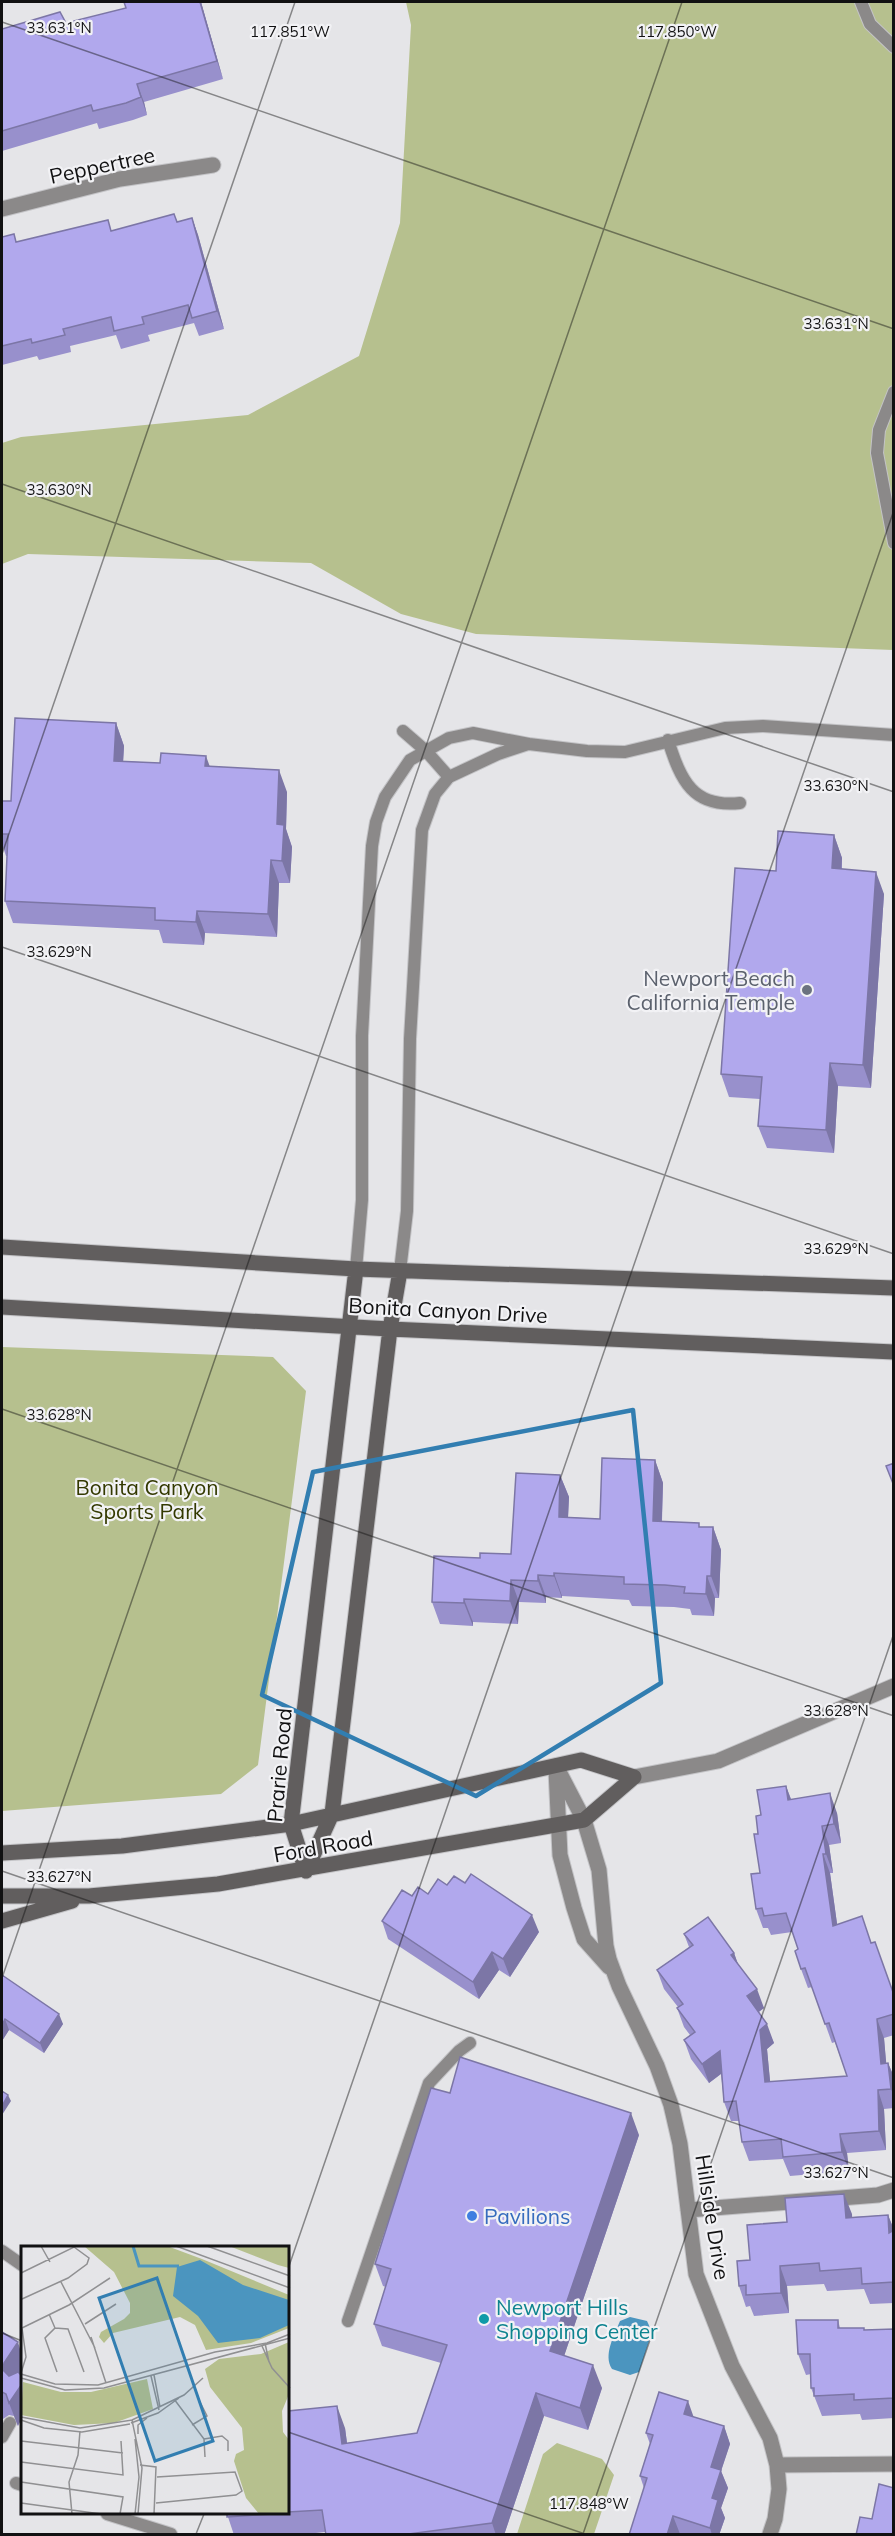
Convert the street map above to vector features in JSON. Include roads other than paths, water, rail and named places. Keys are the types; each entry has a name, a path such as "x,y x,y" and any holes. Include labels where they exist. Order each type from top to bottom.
{"street":[{"name":"Peppertree","path":"2,209 120,179 213,165"},
{"name":"Bonita Canyon Drive","path":"2,1247 356,1269 894,1288"},
{"name":"Prarie Road","path":"306,1870 291,1824 356,1269"},
{"path":"306,1870 333,1814 390,1329 400,1271"},
{"name":"Bonita Canyon Drive","path":"2,1307 348,1327 894,1352"},
{"name":"Ford Road","path":"2,1854 122,1846 291,1824 581,1760 633,1777 718,1761 894,1686"},
{"name":"Hillside Drive","path":"556,1766 584,1820 599,1870 606,1946 615,1974 657,2067 671,2105 680,2144 696,2274 732,2366 770,2438 777,2465 779,2489 775,2519 770,2535"},
{"name":"Hillside Drive","path":"556,1766 560,1855 584,1939 615,1974"},
{"path":"584,1820 633,1777"},
{"name":"Ford Road","path":"2,1896 89,1896 218,1884 584,1820"},
{"path":"2,1920 89,1896"},
{"path":"688,2210 878,2195 894,2190"},
{"path":"777,2465 894,2464"}],"lane":[{"path":"861,2 870,24 894,47"},
{"path":"894,392 879,430 877,453 894,543"},
{"path":"356,1269 362,1200 362,1036 372,846 376,822 385,797 410,760 449,738 473,733 529,744 587,751 625,752 725,728 764,726 894,735"},
{"path":"403,731 426,751 449,777"},
{"path":"668,740 675,760 694,793 710,802 740,803"},
{"path":"400,1271 407,1211 410,1039 422,830 435,794 449,777 498,754 529,744"},
{"path":"348,2321 429,2083 459,2051 470,2043"},
{"path":"2,2251 21,2264"},
{"path":"2,2437 10,2423"},
{"path":"110,2515 171,2535"}],"water":[{"path":"630,2317 647,2321 652,2332 639,2372 630,2375 612,2369 609,2352 620,2321"}],"place":[{"name":"Newport Beach California Temple","path":"807,990"},
{"name":"Pavilions","path":"472,2216"},
{"name":"Newport Hills Shopping Center","path":"484,2319"}],"park label":[{"name":"Bonita Canyon Sports Park","path":"147,1499"}]}
